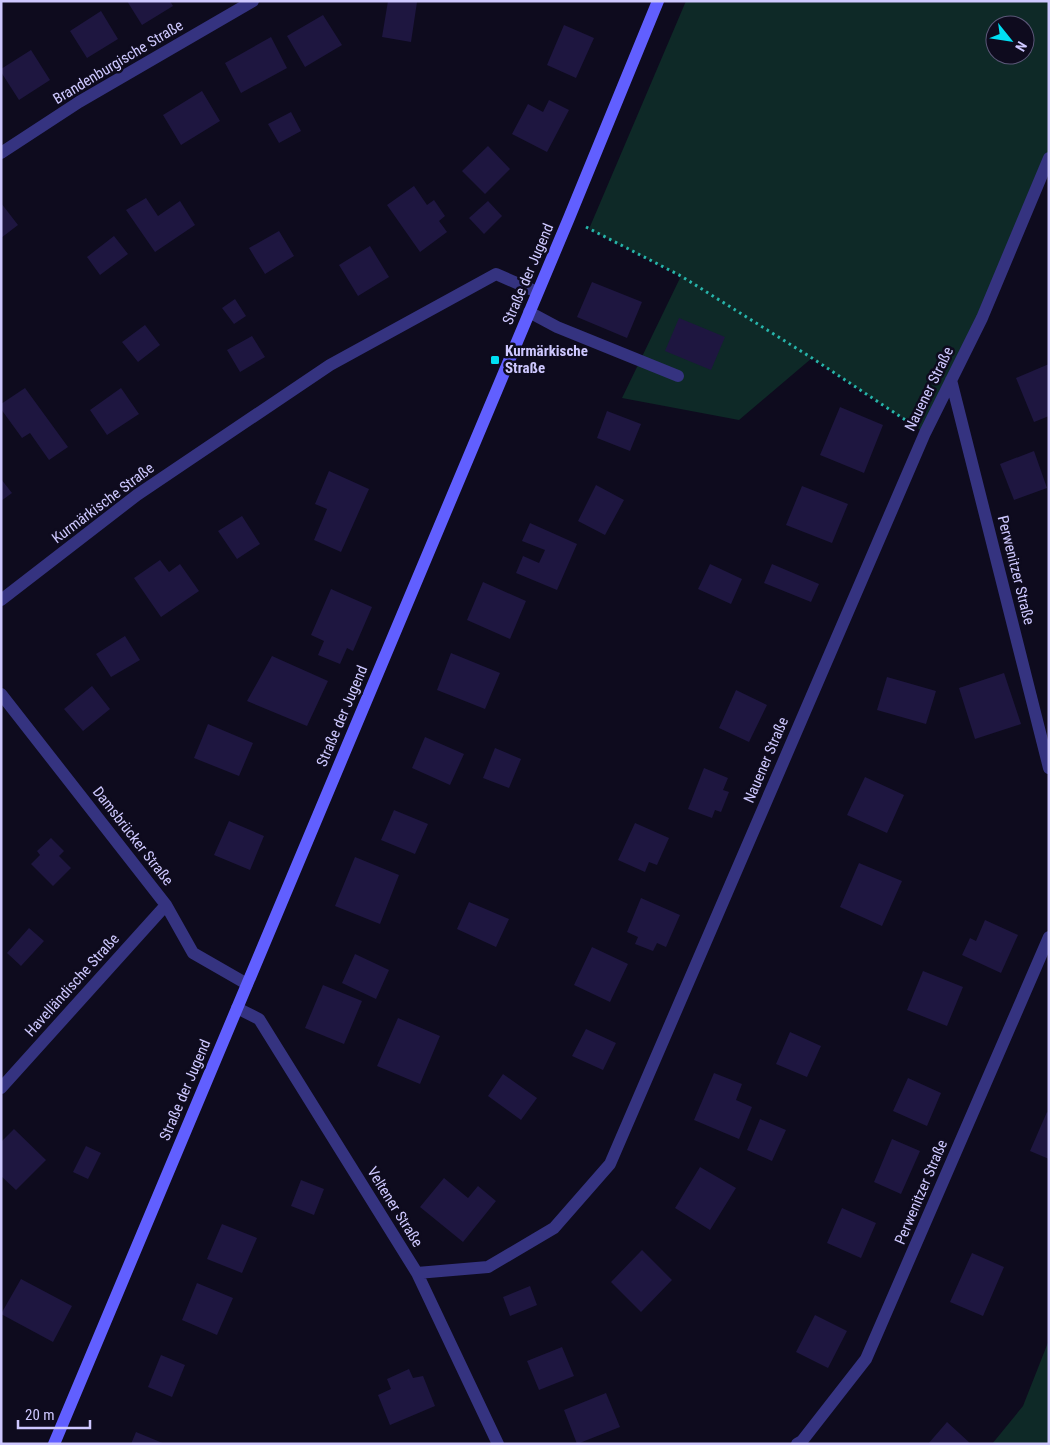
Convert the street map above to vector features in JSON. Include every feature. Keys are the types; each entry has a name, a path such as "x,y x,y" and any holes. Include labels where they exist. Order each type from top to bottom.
{"street":[{"name":"Brandenburgische Straße","path":"1,154 79,102 253,1"},
{"name":"Straße der Jugend","path":"54,1444 569,218 656,2"},
{"name":"Nauener Straße","path":"417,1273 488,1267 554,1228 610,1164 925,433 982,318 1049,158"},
{"name":"Kurmärkische Straße","path":"1,600 137,495 330,365 496,274 537,292"},
{"path":"529,312 557,327 678,376"},
{"name":"Perwenitzer Straße","path":"951,380 1049,768"},
{"name":"Damsbrücker Straße","path":"1,694 166,905 193,953 247,984"},
{"name":"Havelländische Straße","path":"1,1088 166,905"},
{"name":"Perwenitzer Straße","path":"797,1444 802,1441 866,1359 1049,937"},
{"name":"Veltener Straße","path":"237,1008 259,1019 417,1273 498,1444"}],"path":[{"path":"569,218 681,276 812,358 925,433"}],"green space":[{"path":"686,1 1049,1 1049,158 925,433 812,358 739,420 622,398 681,276 589,229"},
{"path":"1049,1340 1049,1444 992,1444 1023,1406"}],"building":[{"path":"127,1 170,1 173,6 142,25"},
{"path":"388,1 417,2 411,42 382,37"},
{"path":"101,11 118,39 87,58 70,31"},
{"path":"323,15 342,45 305,67 287,36"},
{"path":"564,25 594,38 576,78 547,65"},
{"path":"271,37 287,68 241,93 225,63"},
{"path":"31,50 50,80 19,100 1,72 1,69"},
{"path":"202,91 220,121 181,145 163,115"},
{"path":"549,100 569,110 547,152 512,134 528,104 543,112"},
{"path":"291,112 301,131 279,143 268,124"},
{"path":"488,146 510,169 485,194 462,171"},
{"path":"414,186 427,205 434,200 445,216 439,221 447,232 420,252 387,205"},
{"path":"146,198 158,216 180,201 195,225 155,252 126,210"},
{"path":"488,201 502,216 484,234 469,218"},
{"path":"1,203 18,225 1,238"},
{"path":"279,231 294,256 265,274 249,248"},
{"path":"114,236 128,254 100,275 87,257"},
{"path":"370,246 389,277 358,296 339,265"},
{"path":"592,282 642,302 627,338 577,317"},
{"path":"235,299 246,316 234,324 222,308"},
{"path":"679,318 725,337 711,370 665,351"},
{"path":"145,325 160,345 138,362 122,342"},
{"path":"252,336 265,357 240,372 227,350"},
{"path":"1049,364 1049,416 1034,422 1016,378"},
{"path":"25,388 68,447 49,460 30,433 22,438 1,409 1,404"},
{"path":"121,388 139,414 107,435 90,410"},
{"path":"840,407 883,425 864,473 820,455"},
{"path":"607,411 641,424 630,451 597,438"},
{"path":"1034,451 1047,488 1014,500 1000,464"},
{"path":"329,471 369,489 341,552 314,540 327,509 315,504"},
{"path":"1,479 12,493 1,501"},
{"path":"596,485 624,500 605,535 578,521"},
{"path":"802,486 848,504 832,543 786,525"},
{"path":"242,516 260,544 237,559 218,531"},
{"path":"530,523 577,544 557,590 516,573 523,556 539,563 545,550 522,541"},
{"path":"160,560 169,572 180,564 199,591 161,617 134,578"},
{"path":"710,564 742,579 731,604 698,589"},
{"path":"772,564 819,584 811,602 764,583"},
{"path":"483,582 526,601 510,639 467,620"},
{"path":"331,589 372,607 353,651 347,648 340,664 318,655 324,641 311,635"},
{"path":"125,636 140,660 111,677 96,654"},
{"path":"451,653 500,673 485,709 437,690"},
{"path":"272,656 328,681 307,726 247,701"},
{"path":"1004,673 1021,724 975,739 959,688"},
{"path":"887,677 936,691 926,724 877,710"},
{"path":"92,686 110,709 83,731 64,709"},
{"path":"736,690 767,705 749,742 719,728"},
{"path":"208,724 253,743 239,776 194,758"},
{"path":"425,737 464,754 450,785 412,768"},
{"path":"495,748 521,759 509,788 483,778"},
{"path":"704,768 728,778 723,790 729,792 721,812 715,810 712,818 688,809"},
{"path":"865,777 904,795 887,833 847,815"},
{"path":"394,810 428,824 415,854 381,840"},
{"path":"229,821 264,836 250,870 214,855"},
{"path":"635,823 669,838 657,865 649,862 645,872 618,860"},
{"path":"51,838 64,851 59,856 71,868 53,886 31,864 40,855 37,851"},
{"path":"355,857 399,875 380,924 335,906"},
{"path":"859,863 902,881 882,926 840,907"},
{"path":"641,898 680,915 666,947 657,943 653,951 635,944 638,937 627,932"},
{"path":"469,902 509,919 496,947 457,929"},
{"path":"985,920 1018,935 1001,973 962,955 970,938 976,941"},
{"path":"29,928 44,941 21,966 7,953"},
{"path":"592,947 628,964 610,1002 574,985"},
{"path":"355,954 389,970 376,999 342,983"},
{"path":"923,971 963,987 947,1026 907,1010"},
{"path":"323,985 362,1001 344,1044 305,1028"},
{"path":"398,1018 440,1036 420,1084 377,1066"},
{"path":"586,1029 616,1043 603,1070 572,1056"},
{"path":"790,1032 821,1046 807,1077 776,1064"},
{"path":"714,1073 742,1084 736,1100 752,1107 739,1139 694,1120"},
{"path":"503,1074 537,1098 521,1120 488,1096"},
{"path":"908,1078 941,1093 927,1126 893,1111"},
{"path":"1047,1112 1049,1113 1049,1159 1030,1151"},
{"path":"760,1119 786,1130 772,1161 747,1150"},
{"path":"14,1129 46,1160 16,1190 1,1176 1,1142"},
{"path":"892,1139 920,1151 901,1194 874,1182"},
{"path":"86,1146 101,1153 88,1179 73,1172"},
{"path":"700,1167 736,1188 710,1230 675,1208"},
{"path":"444,1178 468,1198 478,1186 496,1201 463,1242 420,1207"},
{"path":"301,1180 324,1189 314,1215 291,1206"},
{"path":"842,1208 876,1223 861,1258 827,1243"},
{"path":"222,1224 257,1238 242,1273 207,1259"},
{"path":"642,1250 672,1280 641,1312 611,1282"},
{"path":"972,1253 1004,1267 983,1316 950,1302"},
{"path":"21,1279 72,1306 53,1342 1,1314"},
{"path":"197,1283 233,1298 217,1335 182,1320"},
{"path":"530,1286 537,1305 510,1316 503,1297"},
{"path":"815,1315 847,1331 828,1368 796,1352"},
{"path":"562,1347 574,1376 539,1390 527,1361"},
{"path":"161,1355 185,1365 172,1397 148,1387"},
{"path":"409,1369 413,1378 423,1376 435,1406 390,1425 378,1395 391,1389 387,1379"},
{"path":"606,1393 620,1427 577,1444 564,1410"},
{"path":"947,1422 971,1444 928,1444"},
{"path":"136,1432 165,1444 131,1444"}],"place":[{"name":"Kurmärkische Straße","path":"495,360"}]}
